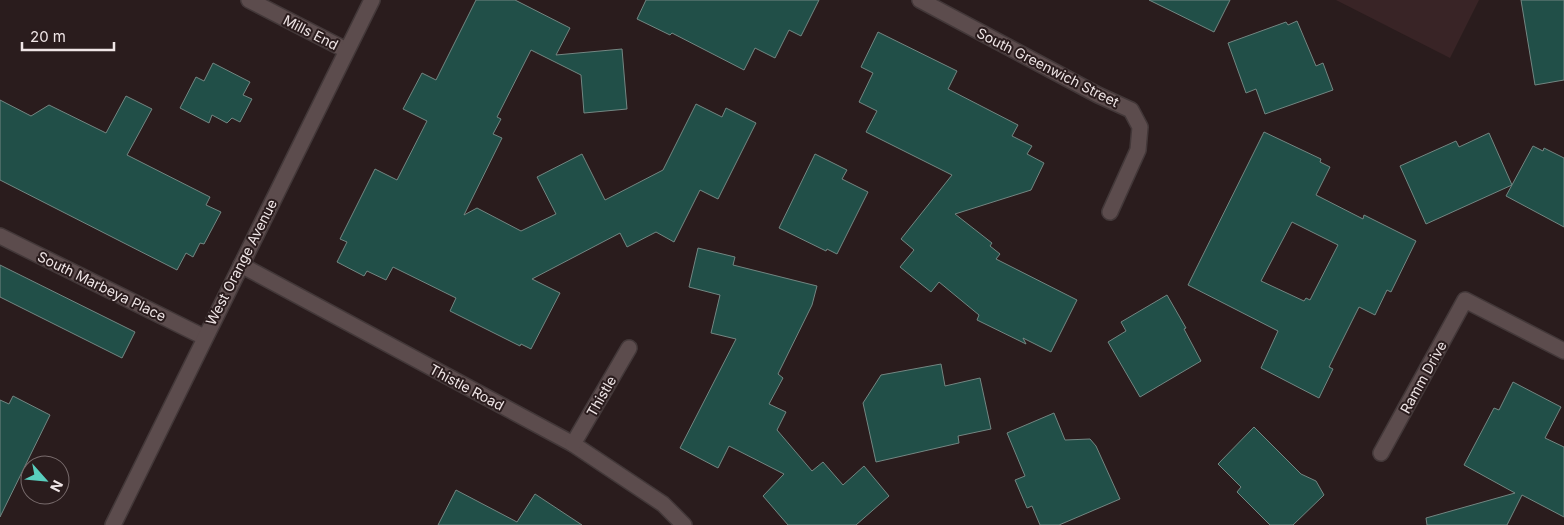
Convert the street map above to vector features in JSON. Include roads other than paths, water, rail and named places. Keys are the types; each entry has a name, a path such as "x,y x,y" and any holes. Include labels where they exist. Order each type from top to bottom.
{"street":[{"name":"Mills End","path":"249,0 346,50"},
{"name":"West Orange Avenue","path":"113,525 173,406 204,337 372,0"},
{"name":"South Greenwich Street","path":"920,0 1098,95 1131,110 1140,127 1138,150 1110,212"},
{"name":"South Marbeya Place","path":"0,236 204,337"},
{"name":"Thistle Road","path":"241,265 572,444 662,504 684,525"},
{"name":"Ramm Drive","path":"1381,453 1465,300 1564,351"},
{"name":"Thistle","path":"572,444 629,348"}]}
